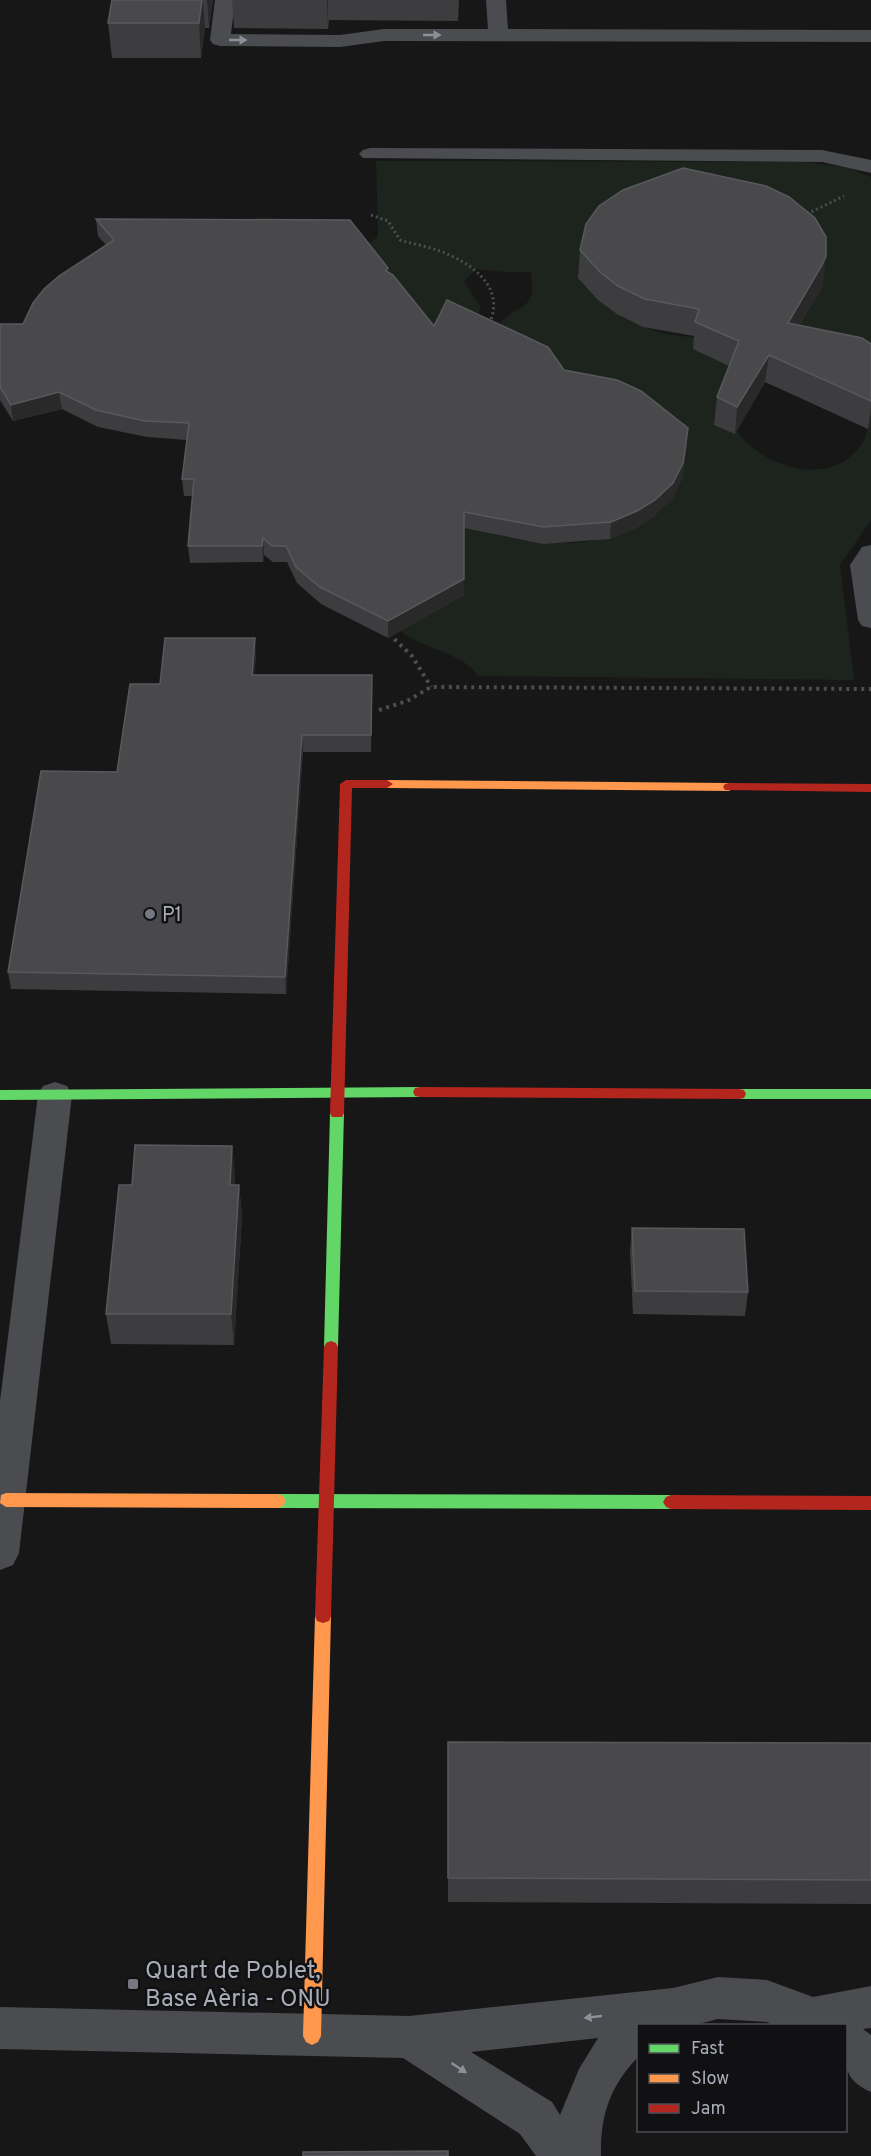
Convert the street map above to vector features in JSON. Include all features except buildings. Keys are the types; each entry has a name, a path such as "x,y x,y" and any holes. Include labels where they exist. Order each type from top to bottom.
{"street":[{"path":"312,2036 346,784 871,788"},
{"path":"0,1095 338,1092 871,1094"},
{"path":"0,1553 55,1095"},
{"path":"6,1500 871,1503"},
{"path":"0,2028 409,2037 652,2021 718,1998 767,2001 818,2022 871,2007"},
{"path":"579,2156 579,2124 597,2075 630,2035 637,2031"},
{"path":"409,2037 537,2118 562,2156"},
{"path":"847,2044 859,2053 871,2070"}],"lane":[{"path":"225,0 220,40 340,41 384,35 871,36"},
{"path":"496,0 498,35"},
{"path":"370,154 822,156 871,167"},
{"path":"871,554 863,565 871,620"}],"path":[{"path":"802,215 811,213 837,199 852,195"},
{"path":"371,215 388,221 400,240 448,254 480,276 494,295 496,311 488,326"},
{"path":"384,629 412,656 431,687"},
{"path":"379,710 407,701 431,687 871,689"}],"shaded area":[{"path":"376,161 807,162 850,168 871,177 871,373 777,363 734,427 761,454 778,463 816,470 834,466 850,457 865,438 871,411 871,520 840,565 854,680 478,676 464,662 419,642 399,630 451,568 500,326 507,316 527,303 531,298 532,287 531,272 476,269 464,281 480,306 479,321 437,339 320,287 378,236","holes":["590,290 819,292 814,299 795,312 697,337 667,334 639,325 612,310","682,479 667,504 646,522 621,534 593,541 563,543 534,541 505,537 479,529"]}],"traffic: fast":[{"path":"0,1095 420,1092"},
{"path":"739,1094 871,1094"},
{"path":"331,1347 337,1113"},
{"path":"278,1501 671,1502"}],"traffic: slow":[{"path":"387,784 729,787"},
{"path":"6,1500 278,1501"},
{"path":"312,2036 323,1616"}],"traffic: jam":[{"path":"337,1113 346,784 387,784"},
{"path":"729,787 871,788"},
{"path":"420,1092 739,1094"},
{"path":"323,1616 331,1347"},
{"path":"671,1502 871,1503"}],"place":[{"name":"P1","path":"150,914"},
{"name":"Quart de Poblet, Base Aèria - ONU","path":"133,1984"}]}
